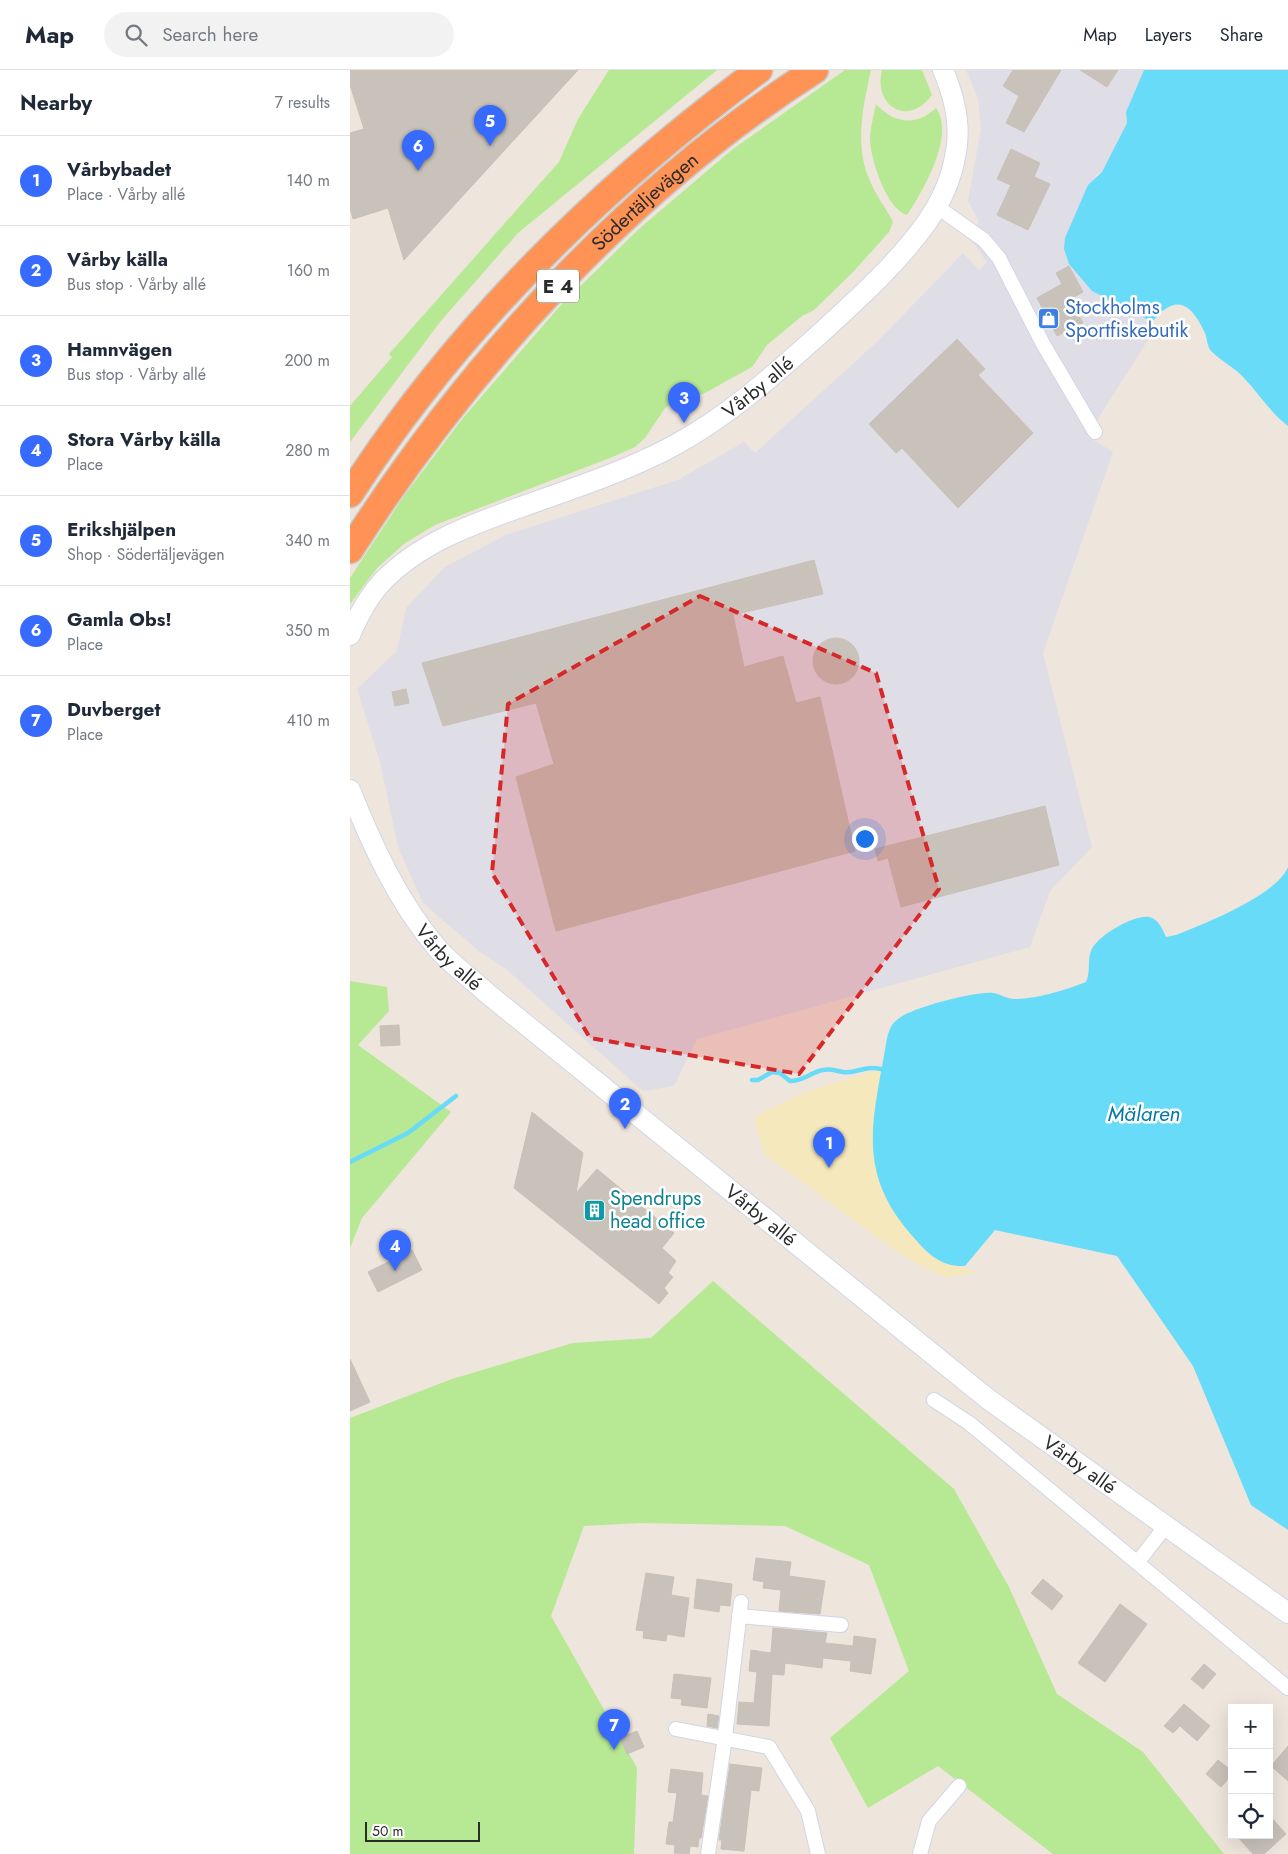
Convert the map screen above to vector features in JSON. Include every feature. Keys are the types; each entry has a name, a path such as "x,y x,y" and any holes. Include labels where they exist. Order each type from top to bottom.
{"highway":[{"name":"Södertäljevägen","path":"350,494 422,393 475,328 551,247 614,187 702,112 759,70"},
{"name":"Södertäljevägen","path":"350,550 383,498 447,414 499,349 572,270 635,210 722,137 815,70"}],"street":[{"name":"Vårby allé","path":"350,635 364,606 382,582 423,550 476,523 628,468 653,456 708,424 748,397 858,299 903,252 936,206 952,168 958,132 954,102 943,70"},
{"path":"936,206 984,240 999,258 1043,344 1095,432"},
{"name":"Vårby allé","path":"350,790 365,828 404,903 438,948 530,1029 980,1393 1288,1614"},
{"name":"Vårby allé","path":"934,1400 969,1423 1288,1688"},
{"path":"1136,1563 1166,1527"},
{"path":"708,1854 725,1737 741,1602"},
{"path":"739,1616 841,1625"},
{"path":"676,1729 769,1747 808,1811 818,1854"},
{"path":"920,1854 929,1822 959,1786"}],"highlighted area":[{"path":"700,596 876,673 939,889 799,1074 590,1038 492,873 508,704"}],"shaded area":[{"path":"966,70 1144,70 1126,112 1127,123 1102,172 1096,175 1069,264 1092,291 1153,321 1153,332 1087,436 1113,452 1043,653 1092,847 1050,891 1030,947 697,1039 674,1086 643,1091 506,969 480,952 423,903 398,847 380,762 357,689 397,651 406,608 445,567 506,535 678,480 744,442 755,453 879,340 963,253 979,270 987,263 977,247 969,240 979,222 968,201 981,129 978,98"}],"green space":[{"path":"609,70 717,70 518,233 440,322 350,442 350,406 392,357 389,354 559,162 578,119"},
{"path":"845,70 871,70 861,126 862,154 872,186 893,222 889,232 854,271 814,310 802,316 767,345 752,367 703,394 680,398 665,408 645,438 635,447 435,525 405,543 377,568 350,604 350,578 404,496 463,418 561,305 640,228 733,149"},
{"path":"882,70 922,70 932,95 923,105 913,110 903,111 895,108 883,94 881,83"},
{"path":"876,104 897,119 913,120 921,118 936,108 941,119 940,148 935,163 907,215 899,211 886,193 872,156 870,136"},
{"path":"350,981 387,987 389,1011 358,1045 451,1112 362,1218 350,1248"},
{"path":"713,1281 954,1489 1009,1587 1057,1694 1143,1752 1224,1854 1053,1854 938,1766 868,1808 830,1738 909,1671 869,1565 785,1526 640,1523 584,1526 551,1616 637,1768 634,1854 350,1854 350,1418 452,1379 573,1343 651,1338"}],"sand":[{"path":"881,1069 873,1135 877,1173 883,1192 894,1211 929,1254 943,1262 977,1273 945,1277 916,1263 889,1246 764,1154 754,1117 805,1092"}],"water":[{"path":"1144,70 1288,70 1288,426 1240,374 1211,351 1200,323 1188,309 1182,305 1176,305 1161,312 1153,321 1149,320 1092,291 1069,264 1064,249 1065,238 1088,185 1102,172 1127,123 1126,112"},
{"name":"Mälaren","path":"1288,867 1288,1530 1251,1505 1193,1366 1117,1256 995,1230 965,1266 943,1262 931,1255 920,1245 895,1214 883,1190 875,1167 873,1143 877,1094 887,1038 892,1025 898,1019 929,1005 958,997 993,993 1012,999 1024,999 1051,994 1086,982 1091,951 1101,939 1119,926 1128,921 1146,917 1157,921 1166,937 1176,935 1221,916 1255,898 1281,878"}],"building":[{"path":"350,70 578,70 404,260 388,208 353,219 350,208 350,133 364,129 350,85"},
{"path":"1013,70 1061,70 1024,132 1006,123 1019,96 1003,86"},
{"path":"1080,70 1118,70 1107,87"},
{"path":"1011,149 1040,163 1034,177 1050,184 1028,230 997,215 1011,185 997,179"},
{"path":"1069,266 1083,292 1070,299 1083,323 1057,336 1037,298 1062,284 1056,273"},
{"path":"957,339 985,369 978,375 1033,433 958,508 902,448 896,453 869,424"},
{"path":"814,560 823,594 733,615 744,667 783,656 796,703 820,697 855,851 556,931 516,777 554,764 536,703 443,726 422,663"},
{"path":"836,638 849,642 855,648 859,661 855,674 849,680 836,684 823,680 817,674 813,661 817,648 823,642"},
{"path":"406,689 409,703 395,706 392,692"},
{"path":"1045,806 1059,865 901,907 888,858 878,861 875,849"},
{"path":"399,1025 400,1045 381,1046 380,1026"},
{"name":"Spendrups head office","path":"532,1112 583,1153 576,1193 597,1169 674,1233 662,1248 676,1261 668,1273 673,1277 664,1288 668,1293 659,1304 514,1188"},
{"path":"412,1250 422,1270 378,1292 368,1272"},
{"path":"350,1359 370,1402 350,1411"},
{"path":"756,1558 791,1562 789,1576 825,1581 820,1614 779,1611 781,1590 763,1588 764,1582 753,1580"},
{"path":"646,1573 674,1577 671,1595 689,1598 684,1637 667,1634 666,1641 643,1638 644,1631 636,1630"},
{"path":"697,1579 732,1584 730,1606 720,1605 719,1612 694,1608"},
{"path":"1043,1579 1063,1596 1052,1610 1031,1593"},
{"path":"1120,1604 1147,1624 1105,1682 1078,1663"},
{"path":"773,1628 827,1633 825,1643 853,1646 854,1636 876,1639 871,1674 850,1671 851,1661 823,1658 822,1668 785,1663 784,1675 772,1674 769,1726 737,1724 739,1702 754,1703 757,1672 749,1671 751,1650 771,1653"},
{"path":"1204,1664 1216,1674 1203,1689 1191,1679"},
{"path":"674,1674 711,1678 707,1708 681,1705 682,1699 671,1698"},
{"path":"1184,1704 1210,1726 1197,1741 1180,1726 1173,1733 1164,1726"},
{"path":"708,1714 719,1716 717,1728 707,1726"},
{"path":"637,1731 644,1747 627,1754 620,1738"},
{"path":"1288,1746 1288,1781 1273,1768 1273,1764"},
{"path":"1218,1760 1228,1768 1228,1779 1221,1787 1206,1774"},
{"path":"730,1764 762,1768 759,1791 751,1790 744,1851 721,1849 722,1840 719,1840"},
{"path":"671,1769 703,1773 701,1795 708,1796 701,1838 699,1838 698,1847 690,1846 689,1854 674,1853 675,1845 666,1844 669,1822 673,1822 677,1793 668,1792"},
{"path":"1273,1819 1286,1834 1264,1854 1253,1854 1240,1839 1273,1839"}],"waterway":[{"path":"752,1080 758,1080 772,1072 780,1073 790,1081 799,1080 826,1069 843,1072 869,1068 881,1069"},
{"path":"350,1162 408,1133 456,1096"}],"place":[{"name":"Erikshjälpen","path":"490,146"},
{"name":"Gamla Obs!","path":"418,171"},
{"name":"Stockholms Sportfiskebutik","path":"1049,318"},
{"name":"Hamnvägen","path":"684,423"},
{"name":"Vårby källa","path":"625,1129"},
{"name":"Vårbybadet","path":"829,1168"},
{"name":"Spendrups head office","path":"594,1210"},
{"name":"Stora Vårby källa","path":"395,1271"},
{"name":"Duvberget","path":"614,1750"}]}
